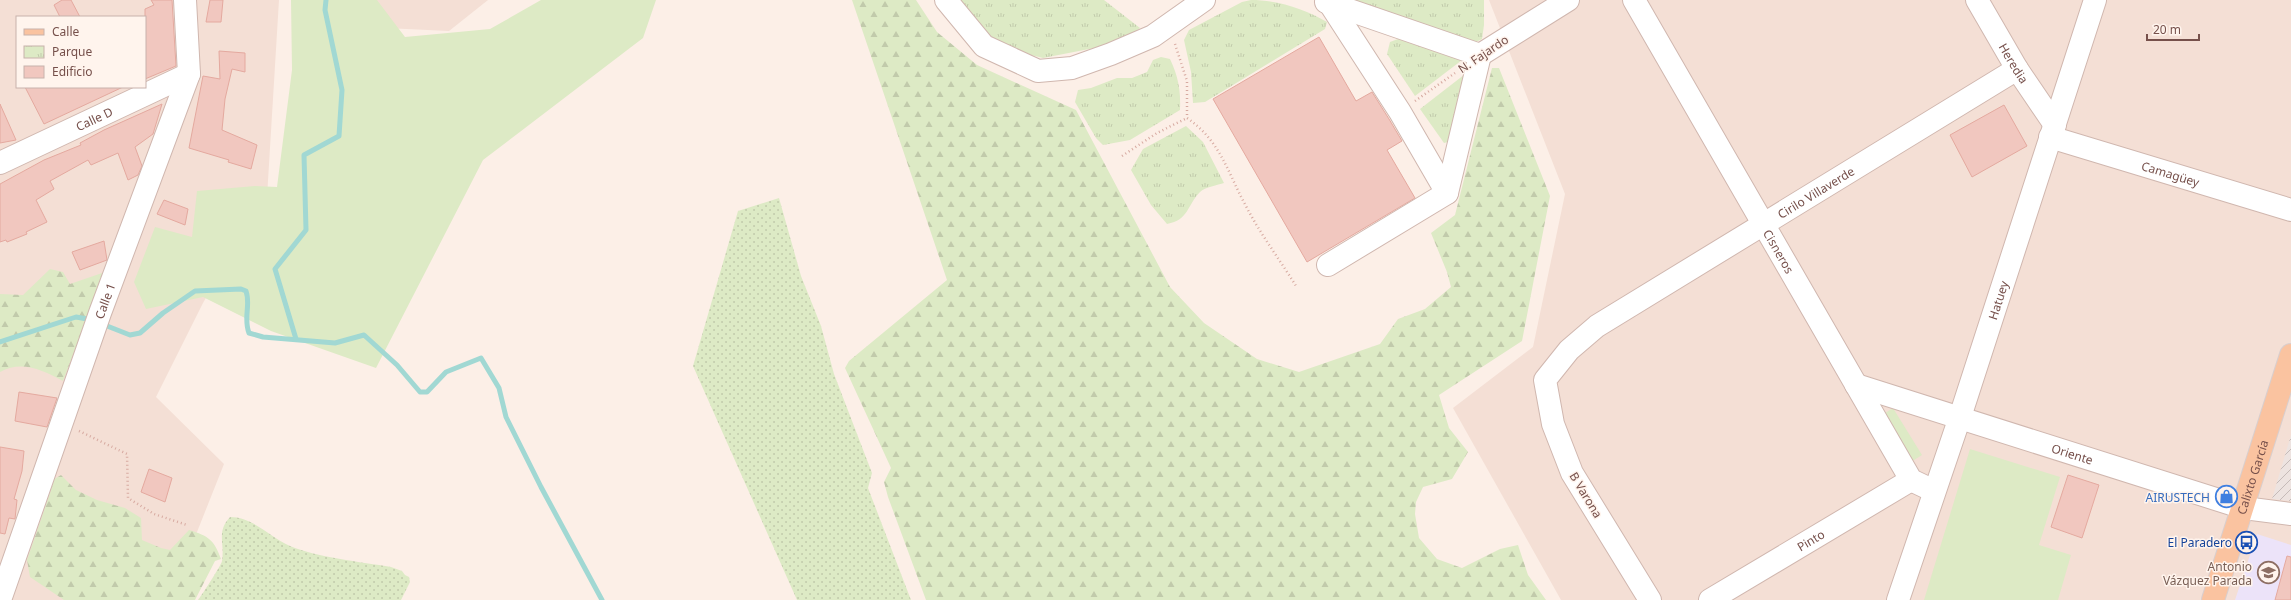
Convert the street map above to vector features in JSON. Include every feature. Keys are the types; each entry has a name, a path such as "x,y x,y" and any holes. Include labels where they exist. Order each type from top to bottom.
{"main road":[{"name":"Calixto García","path":"2213,600 2286,386 2291,355"}],"street":[{"name":"Calle 1","path":"0,600 92,335 189,74 185,0"},
{"path":"946,0 984,46 1038,71 1072,68 1153,36 1204,0"},
{"name":"N. Fajardo","path":"1480,55 1568,0"},
{"name":"Cisneros","path":"1634,0 1911,480"},
{"name":"Heredia","path":"1976,0 2053,131"},
{"name":"Hatuey","path":"1898,600 1960,418 2095,0"},
{"path":"1327,1 1480,55 1447,193 1328,265"},
{"path":"1327,1 1400,112 1447,193"},
{"name":"Cirilo Villaverde","path":"1545,380 1569,350 1597,326 2017,69"},
{"name":"Calle D","path":"0,163 189,74"},
{"name":"Camagüey","path":"2053,131 2291,210"},
{"name":"B Varona","path":"1545,380 1553,424 1572,473 1650,600"},
{"name":"Oriente","path":"1856,385 2244,508 2291,514"},
{"path":"1911,480 1934,491"},
{"name":"Pinto","path":"1710,600 1911,480"},
{"path":"2244,508 2291,525"}],"path":[{"path":"1168,25 1187,81 1187,118"},
{"name":"N. Fajardo","path":"1400,112 1480,55"},
{"path":"1122,156 1157,133 1187,118"},
{"path":"1187,118 1200,127 1214,142 1247,209 1296,286"},
{"path":"62,423 128,454 128,498 154,514 187,525"}],"shaded area":[{"path":"0,0 279,0 267,197 240,237 203,303 156,397 224,464 170,600 0,600"},
{"path":"367,0 488,0 449,31 385,28"},
{"path":"1489,0 2291,0 2291,600 1561,600 1453,408 1533,347 1565,194"},
{"path":"2291,435 2291,501 2272,499"},
{"name":"Antonio Vázquez Parada","path":"2257,534 2291,545 2291,600 2235,600"}],"green space":[{"path":"291,0 377,0 405,37 490,29 541,0 656,0 643,38 483,160 376,368 271,331 203,297 146,309 134,282 155,227 192,237 197,191 255,186 277,187 292,70"},
{"path":"852,0 916,0 937,32 977,65 1076,110 1170,287 1204,323 1257,359 1299,372 1380,344 1398,319 1425,309 1451,287 1447,272 1431,233 1455,215 1492,68 1499,68 1550,196 1522,341 1439,395 1449,428 1468,452 1452,479 1423,487 1416,502 1415,514 1419,538 1437,559 1462,568 1500,549 1518,545 1528,575 1546,600 926,600 888,497 884,482 891,468 845,368 849,361 947,280"},
{"path":"957,0 1104,0 1140,28 1120,43 1043,58 1011,50 985,32"},
{"path":"1261,0 1300,9 1327,22 1325,29 1205,102 1193,103 1191,72 1184,40 1189,30 1242,2"},
{"path":"1348,0 1484,0 1484,25 1482,39 1476,42"},
{"path":"1398,39 1466,57 1415,96 1387,54 1390,42"},
{"path":"1161,57 1170,59 1175,71 1180,96 1180,110 1130,140 1103,145 1096,138 1075,102 1078,90 1091,88 1117,78 1132,78 1147,72 1153,60"},
{"path":"1469,71 1448,142 1444,143 1420,109"},
{"path":"1186,126 1203,142 1224,183 1202,190 1184,216 1167,224 1151,205 1131,170 1143,149"},
{"path":"779,198 801,276 821,326 834,374 872,473 868,488 911,600 797,600 693,366 738,211"},
{"path":"50,269 63,272 70,284 105,272 63,381 40,370 32,368 8,368 0,372 0,294 23,295"},
{"path":"1893,408 1922,455 1911,462 1882,415"},
{"path":"1970,449 2060,477 2039,545 2071,555 2058,600 1924,600"},
{"path":"61,475 76,490 97,500 125,508 141,518 142,540 170,550 189,530 201,534 210,540 216,547 221,559 215,561 195,600 64,600 30,577 27,560 53,480"},
{"path":"230,517 246,520 290,546 300,550 325,556 391,567 402,571 409,577 410,582 401,600 198,600 212,580 222,561 222,533 226,522"}],"building":[{"path":"62,0 71,0 79,16 60,16 54,5"},
{"path":"151,0 172,0 176,66 146,79 145,9 154,5"},
{"path":"210,0 223,0 221,22 206,22"},
{"path":"1319,37 1356,101 1372,92 1389,119 1402,141 1387,150 1415,198 1307,262 1213,99"},
{"path":"219,51 245,53 245,72 232,69 225,99 222,130 257,145 251,169 228,162 229,160 189,148 203,76 220,79"},
{"path":"26,88 121,88 44,124"},
{"path":"0,104 16,140 0,143"},
{"path":"162,104 153,134 135,147 142,166 138,175 128,180 118,153 91,165 88,160 50,181 54,189 36,200 47,222 26,232 27,234 7,242 6,240 0,242 0,184 44,160 81,145 80,143 104,130"},
{"path":"2004,105 2027,146 1972,177 1950,135"},
{"path":"164,200 188,209 185,225 157,214"},
{"path":"104,241 107,260 80,270 72,252"},
{"path":"19,392 57,398 47,427 15,421"},
{"path":"0,447 24,451 22,471 14,499 17,500 15,519 9,518 5,534 0,533"},
{"path":"149,469 172,478 165,502 141,492"},
{"path":"2068,475 2099,485 2082,538 2051,527"},
{"path":"2287,556 2291,557 2291,600 2275,600"}],"waterway":[{"path":"296,339 275,269 306,230 304,155 339,136 342,90 325,10 326,0"},
{"path":"102,324 130,335 140,333 163,313 195,291 241,289 246,291 248,301 247,327 249,333 263,337 335,343 364,335 397,365 420,392 427,392 446,372 481,358 499,388 506,417 541,487 602,600"},
{"path":"0,342 76,317 93,320"}],"place":[{"name":"AIRUSTECH","path":"2226,497"},
{"name":"El Paradero","path":"2247,542"},
{"name":"Antonio Vázquez Parada","path":"2268,573"}]}
